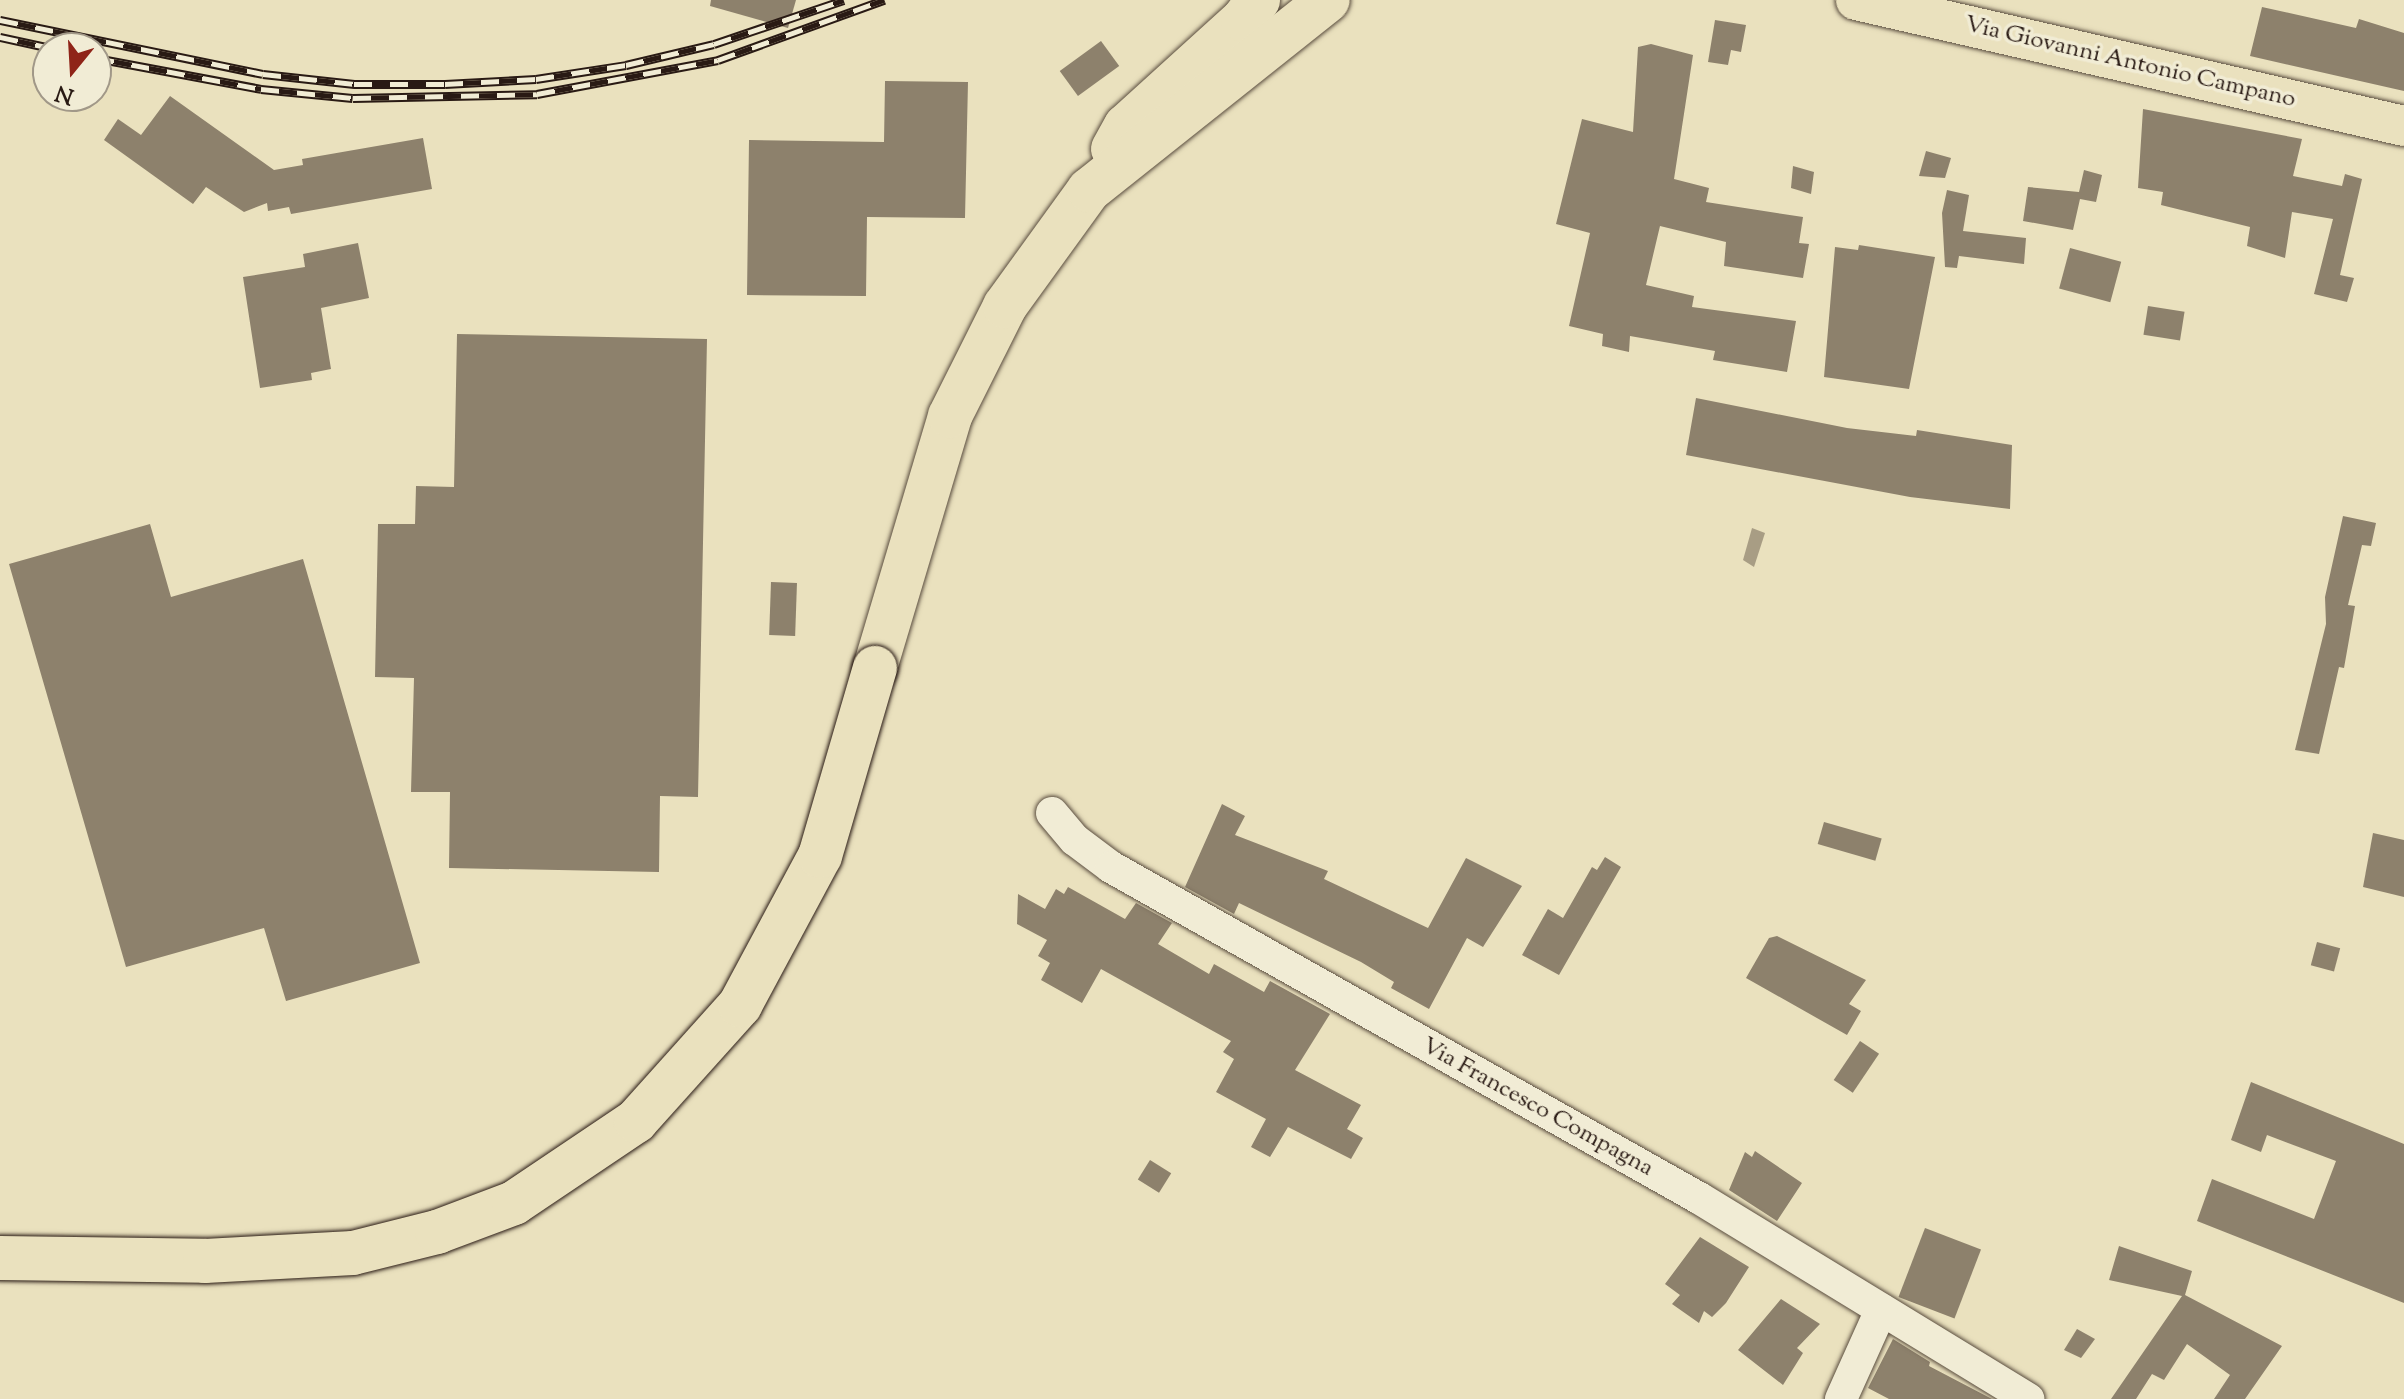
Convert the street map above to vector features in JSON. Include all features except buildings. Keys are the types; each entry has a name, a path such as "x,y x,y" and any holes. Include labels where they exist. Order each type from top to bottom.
{"highway":[{"path":"0,1258 205,1261 353,1253 437,1232 514,1203 636,1121 740,1005 820,856 950,416 1005,306 1089,190 1126,126 1243,20 1258,0"},
{"path":"1089,190 1328,0"}],"main road":[{"name":"Via Giovanni Antonio Campano","path":"1856,0 2404,126"}],"street":[{"name":"Via Francesco Compagna","path":"1052,813 1075,840 1111,867 1699,1198 2028,1399"},
{"path":"1841,1399 1881,1310"}],"shaded area":[{"path":"1752,528 1765,533 1754,567 1743,560"}],"railway":[{"path":"0,20 263,74 354,84 445,84 536,79 626,65 714,44 844,0"},
{"path":"112,61 261,89 353,98 537,94 718,60 884,0"},
{"path":"0,37 32,44"}]}
